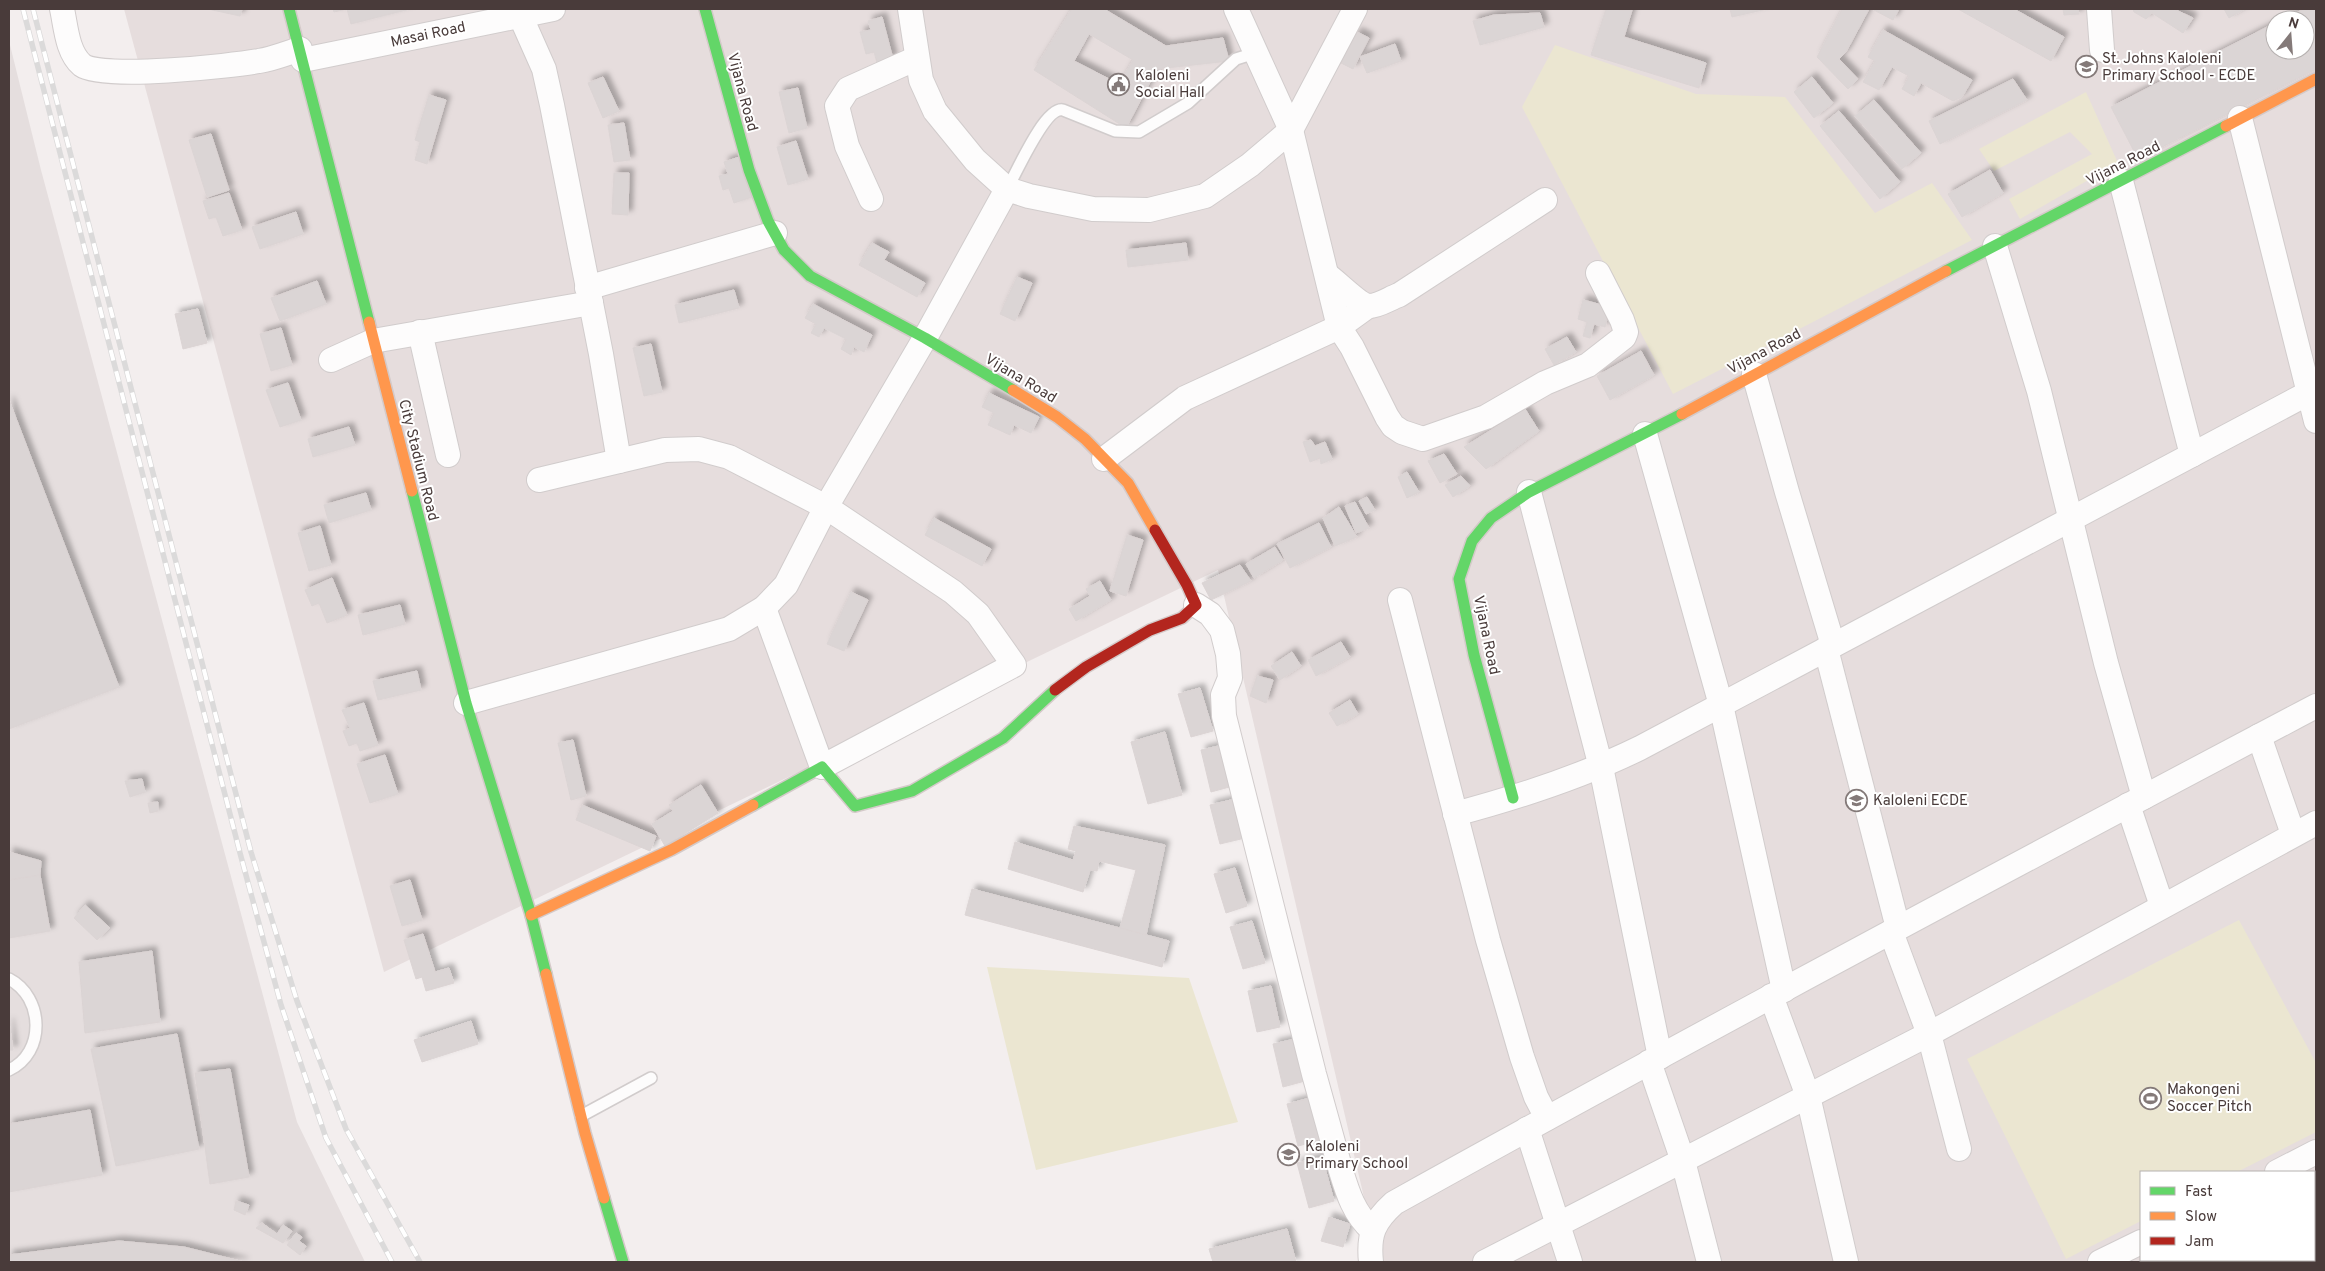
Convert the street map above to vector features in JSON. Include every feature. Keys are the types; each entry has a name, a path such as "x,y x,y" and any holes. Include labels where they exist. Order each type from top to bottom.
{"street":[{"name":"Masai Road","path":"62,9 70,47 75,57 84,66 99,69 164,72 301,55 509,14 553,9"},
{"name":"City Stadium Road","path":"289,9 372,341 466,703 531,915 581,1116 623,1262"},
{"name":"Vijana Road","path":"705,9 749,170 784,250 810,276 925,338 1057,416 1085,439 1128,483 1187,585 1196,605"},
{"path":"910,9 921,80 935,111 975,160 1007,189 1029,196 1092,210 1148,210 1205,196 1250,165 1291,130 1355,9"},
{"path":"1236,9 1291,130 1339,327 1352,347 1393,426 1402,432 1423,439 1486,417 1545,383 1588,365 1624,337 1626,332 1622,320 1598,273"},
{"path":"2099,9 2102,50"},
{"path":"509,14 544,69 589,295 619,461"},
{"path":"871,199 847,146 837,106 848,89 917,58"},
{"name":"Vijana Road","path":"1513,798 1474,654 1459,579 1472,541 1491,518 1529,492 1645,434 1995,246 2316,79"},
{"path":"2240,118 2312,391 2316,422"},
{"path":"2121,181 2192,455"},
{"path":"466,703 729,629 764,608 786,585 826,507 925,338 1007,189"},
{"path":"1104,459 1185,398 1339,327 1368,306 1399,294 1544,200"},
{"path":"331,360 372,341 589,295 775,233"},
{"path":"1995,246 2038,391 2106,663 2136,801 2162,906"},
{"path":"1327,275 1361,303 1368,306"},
{"path":"420,332 448,455"},
{"path":"1754,374 1830,647 1895,930 1929,1034 1959,1149"},
{"path":"1455,814 1513,798 1601,767 1721,706 2312,391"},
{"path":"1645,434 1721,706 1777,993 1808,1096 1846,1262"},
{"path":"531,915 671,850 1014,665 978,614 953,592 826,507 728,457 699,449 665,450 538,480"},
{"path":"1529,492 1601,767 1654,1060 1709,1262"},
{"path":"1400,600 1488,940 1522,1057 1536,1097 1537,1123 1559,1224 1570,1262"},
{"path":"764,608 822,767 855,806 912,791 1003,738 1062,684 1086,667 1150,630 1182,618 1196,605 1210,614 1222,630 1230,669 1229,681 1223,695 1224,716 1340,1171 1352,1207 1360,1220 1372,1230"},
{"path":"1371,1262 1372,1230 1382,1214 1394,1203 1777,993 2316,706"},
{"path":"2259,736 2293,834"},
{"path":"1485,1262 1929,1034 2316,823"},
{"path":"2279,1171 2316,1152"},
{"path":"2100,1262 2134,1251"}],"lane":[{"path":"1007,189 1043,122 1054,111 1058,109 1063,110 1115,131 1138,132 1188,103 1236,59 1255,53"},
{"path":"9,979 24,991 33,1006 36,1023 34,1040 26,1055 9,1070"},
{"path":"581,1116 651,1078"}],"shaded area":[{"path":"124,9 2316,9 2316,1262 1379,1262 1218,570 384,972"},
{"path":"9,41 41,170 297,1122 365,1262 9,1262"},
{"path":"1555,45 1696,94 1785,97 1875,213 1932,183 1972,240 1673,394 1522,107"},
{"path":"2086,92 2118,163 2020,219 2009,199 2092,154 2070,132 1994,171 1979,149"},
{"name":"Makongeni Soccer Pitch","path":"2239,920 2316,1063 2316,1132 2239,1171 2140,1171 2140,1222 2066,1259 1967,1059"},
{"path":"987,967 1189,978 1238,1122 1036,1170"}],"building":[{"path":"208,9 242,9 240,16"},
{"path":"333,9 347,9 334,12"},
{"path":"347,9 410,9 351,24"},
{"path":"1104,9 1166,46 1223,38 1229,61 1157,69 1126,128 1034,70 1071,10","holes":["1089,34 1133,60 1119,84 1074,61"]},
{"path":"1606,9 1632,10 1624,37 1706,63 1699,88 1591,55"},
{"path":"1730,9 1767,9 1732,17"},
{"path":"1842,9 1869,9 1846,52 1839,59 1858,79 1848,89 1817,57"},
{"path":"1872,9 1899,9 1893,20"},
{"path":"1958,9 2014,9 2064,37 2051,61"},
{"path":"2063,9 2078,9 2079,14 2064,15"},
{"path":"2133,9 2174,9 2193,18 2183,33 2152,13 2146,19 2134,12"},
{"path":"2224,9 2245,9 2229,18"},
{"path":"2316,9 2316,69 2138,159 2111,107 2265,28 2265,60 2315,60 2315,10 2302,10"},
{"path":"1540,13 1544,27 1480,45 1473,21 1494,15"},
{"path":"882,17 893,59 877,63 874,52 866,54 860,32 871,30 868,21"},
{"path":"1883,30 1972,80 1962,97 1953,101 1921,83 1914,96 1902,89 1909,76 1892,67 1879,90 1863,82 1875,61 1868,57"},
{"path":"1357,32 1369,38 1353,69 1341,63"},
{"path":"1395,44 1401,61 1367,73 1360,57"},
{"path":"603,77 619,111 603,118 588,83"},
{"path":"1812,77 1833,103 1814,118 1794,92"},
{"path":"2013,79 2027,100 1940,144 1929,121"},
{"path":"798,88 807,128 789,133 779,92"},
{"path":"429,95 446,100 427,164 415,160 420,142 415,140"},
{"path":"1874,100 1921,153 1902,169 1855,116"},
{"path":"1839,111 1900,182 1880,199 1820,126"},
{"path":"624,123 630,160 614,162 608,125"},
{"path":"211,134 229,190 207,197 189,140"},
{"path":"796,141 808,179 788,185 777,147"},
{"path":"739,157 752,197 734,203 729,188 723,190 719,176 728,174 724,162"},
{"path":"1990,170 2003,193 1962,217 1948,194"},
{"path":"614,173 629,173 628,215 612,214"},
{"path":"229,193 242,230 223,236 216,217 209,219 203,201"},
{"path":"296,212 303,234 260,249 252,227"},
{"path":"872,243 889,252 884,260 925,283 917,297 859,265"},
{"path":"1186,243 1188,260 1128,267 1126,250"},
{"path":"1017,277 1032,283 1015,321 1000,314"},
{"path":"317,281 326,304 280,321 271,298"},
{"path":"734,290 739,308 679,323 675,305"},
{"path":"1583,300 1610,307 1605,327 1594,324 1590,338 1583,336 1587,322 1578,319"},
{"path":"813,304 872,335 864,352 854,347 851,355 841,349 846,339 824,328 819,337 811,333 816,324 805,318"},
{"path":"198,309 207,343 183,349 175,314"},
{"path":"281,328 292,365 271,371 260,334"},
{"path":"1567,337 1576,352 1554,365 1545,349"},
{"path":"651,344 662,392 644,396 633,348"},
{"path":"1641,351 1654,375 1610,400 1597,376"},
{"path":"288,383 301,420 280,427 266,390"},
{"path":"989,393 1039,417 1031,433 1014,425 1010,435 988,425 994,413 982,407"},
{"path":"9,400 119,687 9,729"},
{"path":"1525,409 1539,431 1486,469 1464,447"},
{"path":"349,427 355,445 313,457 308,439"},
{"path":"1311,440 1315,446 1325,442 1332,459 1321,464 1320,458 1310,462 1303,442"},
{"path":"1444,454 1457,474 1440,483 1428,461"},
{"path":"1407,472 1419,492 1407,498 1398,477"},
{"path":"1461,476 1470,486 1453,497 1445,485"},
{"path":"366,493 371,510 329,523 324,505"},
{"path":"1367,497 1375,510 1366,514 1359,501"},
{"path":"1355,502 1369,528 1356,533 1345,506"},
{"path":"1339,507 1357,537 1335,546 1323,518"},
{"path":"934,518 991,549 982,566 925,535"},
{"path":"1319,523 1331,547 1290,568 1277,544"},
{"path":"320,526 331,565 309,571 298,533"},
{"path":"1127,535 1143,540 1126,596 1110,591"},
{"path":"1275,547 1283,560 1254,578 1246,564"},
{"path":"1240,565 1251,581 1211,600 1202,583"},
{"path":"332,578 347,615 327,623 319,603 312,606 305,590"},
{"path":"1100,581 1111,600 1076,621 1069,609 1090,596 1086,589"},
{"path":"851,592 868,600 844,651 827,644"},
{"path":"400,605 405,624 363,635 358,615"},
{"path":"1341,642 1350,657 1316,676 1308,660"},
{"path":"1292,652 1301,666 1280,680 1271,666"},
{"path":"417,671 421,690 378,700 373,681"},
{"path":"1257,676 1273,680 1266,703 1250,696"},
{"path":"1200,688 1213,731 1191,737 1178,694"},
{"path":"1350,700 1358,714 1337,726 1329,713"},
{"path":"364,703 378,745 360,751 357,743 349,746 343,731 350,728 342,710"},
{"path":"1165,732 1182,795 1148,804 1131,742"},
{"path":"573,740 586,796 571,800 558,743"},
{"path":"1223,745 1233,786 1211,792 1201,750"},
{"path":"385,755 398,794 370,803 357,764"},
{"path":"142,779 145,792 130,797 125,781"},
{"path":"701,785 718,813 665,846 652,824 673,811 669,805"},
{"path":"1235,799 1245,838 1220,844 1210,805"},
{"path":"158,802 158,811 150,813 148,803"},
{"path":"582,805 656,836 650,851 576,820"},
{"path":"1074,826 1165,845 1146,935 1120,928 1136,870 1099,861 1097,871 1090,870 1083,892 1008,869 1015,842 1073,860 1076,851 1068,849"},
{"path":"9,852 41,861 40,875 9,880"},
{"path":"1235,868 1247,906 1226,913 1214,874"},
{"path":"40,875 50,931 9,938 9,880"},
{"path":"410,880 422,920 402,926 390,886"},
{"path":"972,889 1169,941 1162,967 965,915"},
{"path":"85,905 110,928 97,940 74,918"},
{"path":"1252,921 1265,963 1243,969 1230,927"},
{"path":"423,934 435,972 449,968 454,983 426,991 422,977 416,979 404,940"},
{"path":"152,951 160,1022 85,1033 79,962"},
{"path":"1271,986 1280,1027 1257,1032 1248,991"},
{"path":"471,1021 478,1044 422,1062 414,1040"},
{"path":"9,1022 13,1050 9,1050"},
{"path":"177,1034 199,1149 116,1166 91,1049"},
{"path":"1295,1039 1305,1081 1283,1087 1273,1044"},
{"path":"230,1069 249,1177 210,1184 195,1073"},
{"path":"1310,1098 1321,1140 1298,1146 1287,1104"},
{"path":"90,1110 102,1175 9,1192 9,1124"},
{"path":"1322,1157 1334,1201 1309,1208 1297,1163"},
{"path":"236,1201 249,1205 245,1215 234,1210"},
{"path":"1329,1217 1350,1224 1343,1247 1321,1241"},
{"path":"262,1223 277,1234 283,1225 292,1231 283,1243 256,1228"},
{"path":"1287,1229 1296,1262 1213,1262 1209,1249"},
{"path":"296,1233 302,1237 299,1241 306,1246 300,1255 287,1245"},
{"path":"119,1241 184,1247 244,1262 9,1262 9,1255"}],"railway":[{"path":"23,9 240,853 281,1005 326,1138 392,1262"},
{"path":"33,9 251,852 297,1001 346,1129 420,1262"}],"traffic: fast":[{"path":"289,9 369,322"},
{"path":"705,9 749,170 768,221 784,250 810,276 925,338 1013,390"},
{"path":"1946,271 2226,126"},
{"path":"1513,798 1474,655 1459,579 1472,541 1491,518 1529,492 1682,414"},
{"path":"412,491 466,703 531,915 546,974"},
{"path":"753,805 822,767 855,806 912,791 1003,738 1055,690"},
{"path":"604,1198 623,1262"}],"traffic: slow":[{"path":"2226,126 2316,79"},
{"path":"1682,414 1946,271"},
{"path":"369,322 412,491"},
{"path":"1013,390 1057,417 1085,439 1128,483 1155,530"},
{"path":"531,915 671,850 753,805"},
{"path":"546,974 585,1133 604,1198"}],"traffic: jam":[{"path":"1055,690 1086,667 1150,630 1182,618 1196,605 1187,585 1155,530"}],"place":[{"name":"St. Johns Kaloleni Primary School - ECDE","path":"2086,67"},
{"name":"Kaloleni Social Hall","path":"1119,84"},
{"name":"Kaloleni ECDE","path":"1857,800"},
{"name":"Makongeni Soccer Pitch","path":"2151,1098"},
{"name":"Kaloleni Primary School","path":"1289,1155"}]}
